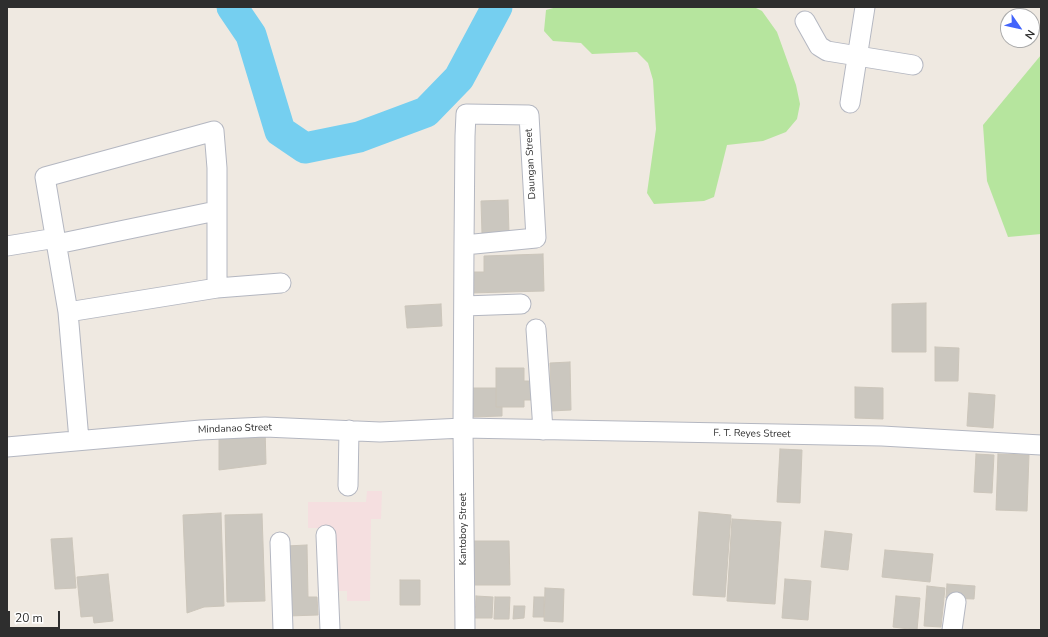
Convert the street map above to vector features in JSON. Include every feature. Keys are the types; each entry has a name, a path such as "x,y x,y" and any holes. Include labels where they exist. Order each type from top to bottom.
{"street":[{"path":"850,103 865,7"},
{"path":"805,21 819,46 827,52 913,65"},
{"name":"Daungan Street","path":"463,428 464,245 466,114 529,115 536,238 464,245"},
{"path":"79,440 68,312 45,177 214,131 217,168 217,288"},
{"path":"7,246 56,241 216,211"},
{"path":"68,312 217,288 281,282"},
{"path":"464,306 521,304"},
{"path":"536,329 543,430"},
{"name":"Mindanao Street","path":"7,447 201,430 265,427 380,432 463,428"},
{"name":"F. T. Reyes Street","path":"463,428 882,436 1041,445"},
{"name":"Kantoboy Street","path":"463,428 465,630"},
{"path":"348,486 349,430"},
{"path":"326,536 330,630"},
{"path":"280,542 283,630"},
{"path":"952,630 956,602"}],"shaded area":[{"path":"367,491 382,491 381,519 371,519 370,601 347,601 347,591 331,591 332,528 308,528 308,502 366,502"}],"green space":[{"path":"557,7 754,7 762,11 777,32 796,85 800,104 797,119 786,132 763,141 727,145 714,197 704,201 654,204 647,193 656,129 653,80 648,63 637,52 592,54 581,43 553,41 544,31 546,10"},
{"path":"1041,55 1041,234 1008,237 987,181 983,125"}],"building":[{"path":"508,200 509,233 482,234 481,201"},
{"path":"543,254 544,291 470,293 469,272 484,272 484,256"},
{"path":"926,303 926,352 892,352 892,304"},
{"path":"441,304 442,326 407,328 405,306"},
{"path":"935,347 959,348 958,381 935,381"},
{"path":"570,362 571,410 551,411 550,363"},
{"path":"496,368 524,368 524,381 534,381 533,400 524,400 524,407 496,407"},
{"path":"855,387 883,388 883,419 855,418"},
{"path":"471,388 496,388 496,407 502,407 502,416 472,417"},
{"path":"969,393 995,395 993,428 967,426"},
{"path":"265,427 266,464 219,470 219,432"},
{"path":"780,449 802,450 800,503 777,502"},
{"path":"976,454 994,455 992,493 974,492"},
{"path":"998,454 1029,455 1027,511 996,510"},
{"path":"699,512 731,515 725,597 693,595"},
{"path":"221,513 224,606 204,607 187,613 183,515"},
{"path":"262,514 265,601 227,602 225,515"},
{"path":"732,519 781,522 775,604 727,601"},
{"path":"825,531 852,534 848,570 821,567"},
{"path":"72,538 76,588 55,589 51,539"},
{"path":"472,541 509,541 510,585 473,585"},
{"path":"307,545 308,597 317,597 318,615 288,616 286,546"},
{"path":"885,550 933,554 930,582 882,577"},
{"path":"108,574 113,621 94,623 93,616 81,617 77,577"},
{"path":"785,579 811,581 808,620 782,618"},
{"path":"400,580 420,580 420,605 400,605"},
{"path":"947,584 975,586 974,599 946,598"},
{"path":"927,586 945,588 941,627 924,626"},
{"path":"545,588 564,589 563,622 544,621"},
{"path":"476,596 493,597 492,618 475,618"},
{"path":"896,596 920,598 917,630 893,627"},
{"path":"495,597 510,597 509,619 494,619"},
{"path":"534,597 544,597 544,617 533,617"},
{"path":"514,606 525,606 524,618 513,619"}],"waterway":[{"path":"232,7 251,35 280,131 305,148 359,137 426,112 459,78 497,7"}]}
